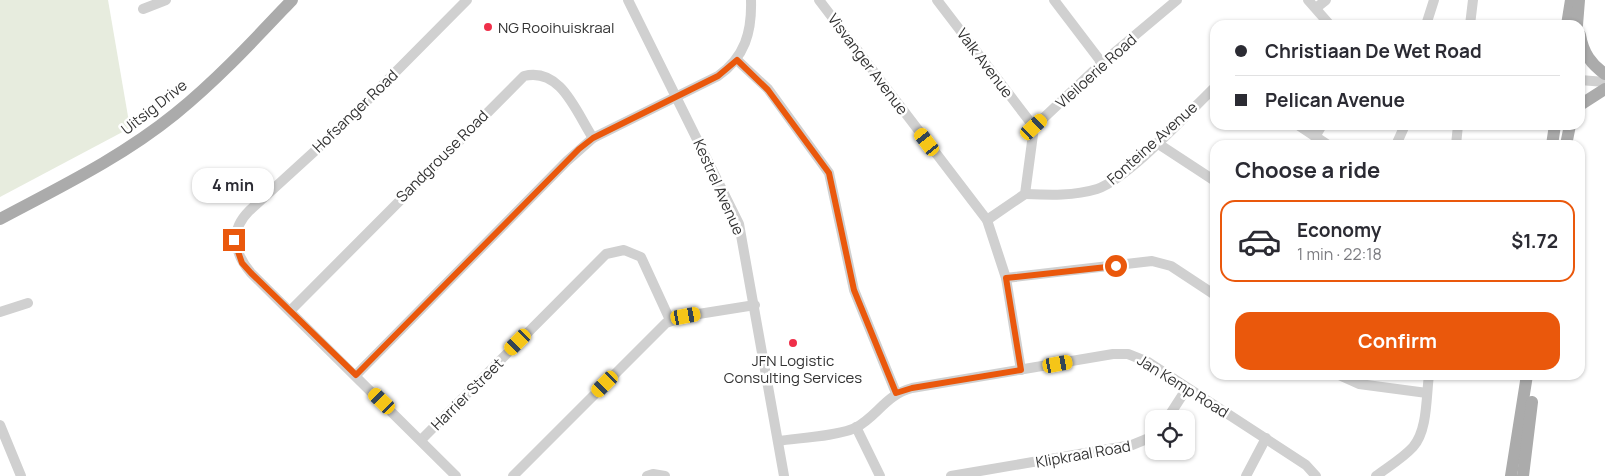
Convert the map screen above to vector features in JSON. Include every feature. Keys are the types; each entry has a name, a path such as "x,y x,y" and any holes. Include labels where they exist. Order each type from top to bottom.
{"main road":[{"name":"Uitsig Drive","path":"0,218 54,192 128,148 175,114 235,60 292,0"},
{"path":"1568,20 1571,0"},
{"path":"1578,20 1580,0"},
{"path":"1585,52 1594,66 1605,74"},
{"path":"1585,102 1605,89"},
{"path":"1511,476 1525,380"},
{"path":"1524,476 1534,380"}],"street":[{"path":"144,9 166,0"},
{"name":"Hofsanger Road","path":"290,310 242,263 234,240 241,219 339,129 467,0"},
{"name":"Kestrel Avenue","path":"628,0 739,224 755,305 784,476"},
{"path":"356,375 567,161 593,138 718,76 737,60 747,43 751,0"},
{"name":"Visvanger Avenue","path":"819,0 987,220 1006,278 1021,370"},
{"name":"Valk Avenue","path":"937,0 1034,127"},
{"path":"1054,0 1102,63"},
{"name":"Vleiloerie Road","path":"1034,127 1102,63 1177,0"},
{"path":"1326,0 1312,4 1326,20"},
{"path":"1428,20 1434,0"},
{"path":"1471,20 1473,0"},
{"path":"737,60 768,90 829,173 854,290 896,393"},
{"name":"Sandgrouse Road","path":"290,310 524,76 538,74 555,80 593,138"},
{"path":"1585,80 1605,82"},
{"name":"Fonteine Avenue","path":"1026,194 1059,195 1098,189 1122,174 1210,92"},
{"path":"987,220 1026,194 1034,127"},
{"path":"1306,130 1320,140"},
{"path":"1316,137 1320,130"},
{"path":"1157,143 1210,178"},
{"name":"Harrier Street","path":"421,440 606,254 624,250 641,257 670,320"},
{"path":"1006,278 1152,262 1172,266 1210,292"},
{"path":"0,312 28,303"},
{"path":"513,476 670,320 755,305"},
{"path":"290,310 456,476"},
{"name":"Jan Kemp Road","path":"856,428 896,393 912,388 1128,354 1148,362 1266,438 1306,465 1316,476"},
{"path":"1350,380 1359,384 1426,393"},
{"path":"1376,476 1408,451 1417,440 1422,427 1428,380"},
{"path":"1173,410 1187,388"},
{"path":"0,425 21,476"},
{"path":"778,441 856,428 880,476"},
{"path":"1246,476 1266,438"},
{"name":"Klipkraal Road","path":"951,476 1132,446 1145,440"},
{"path":"647,476 653,474 665,476"}],"shaded area":[{"path":"0,0 108,0 130,128 0,197"}],"place":[{"name":"NG Rooihuiskraal","path":"488,27"},
{"name":"JFN Logistic Consulting Services","path":"793,343"}],"route":[{"path":"234,240 242,263 251,273 356,375 579,149 593,138 718,76 730,68 737,60 768,90 829,173 833,185 852,285 865,321 896,393 912,388 1021,370 1006,278 1116,266"}]}
